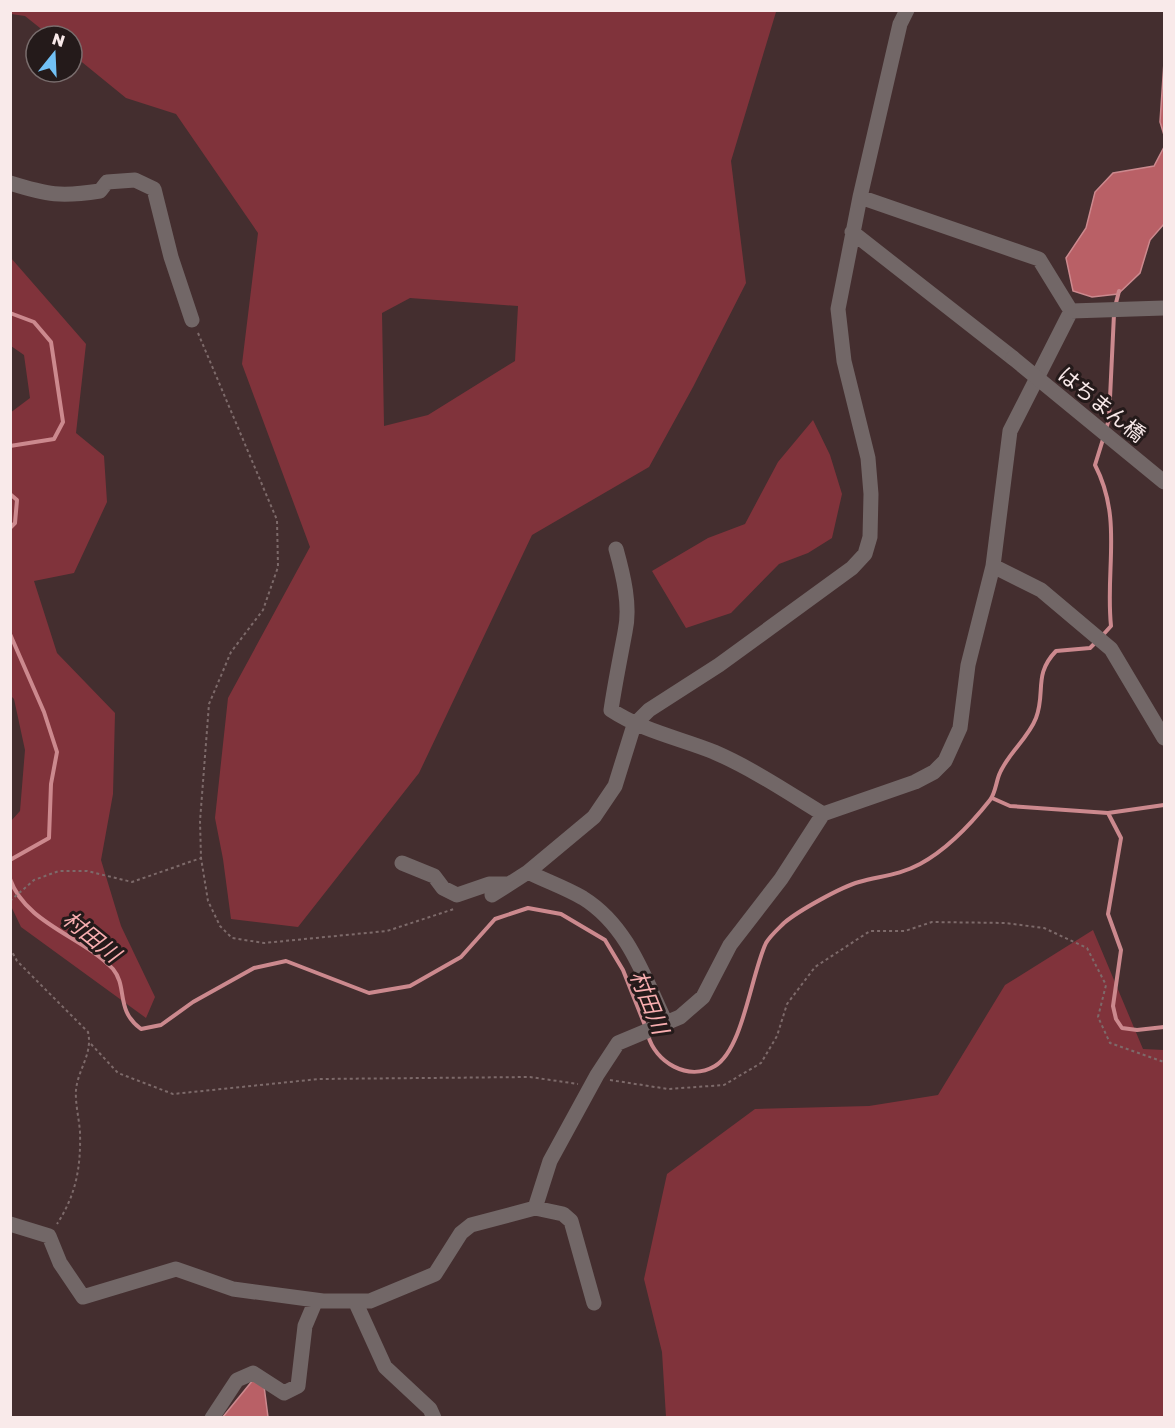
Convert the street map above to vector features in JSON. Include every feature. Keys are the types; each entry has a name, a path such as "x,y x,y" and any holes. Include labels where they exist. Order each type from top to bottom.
{"street":[{"path":"492,895 528,872 594,817 615,786 634,725 649,710 719,665 852,568 865,554 872,520 868,458 844,361 838,309 860,197 900,24 907,10"},
{"path":"10,183 40,193 64,197 100,191 107,182 135,180 154,189 192,320"},
{"path":"860,197 1039,259 1071,310"},
{"name":"はちまん橋","path":"852,232 1013,358 1164,482"},
{"path":"1071,310 1164,308"},
{"path":"535,1208 550,1161 593,1082 618,1043 680,1017 704,997 730,945 781,879 823,814 915,782 934,772 945,761 960,728 968,665 993,566 1010,431 1071,310"},
{"path":"616,549 624,578 626,631 619,652 611,710 634,725 711,751 753,770 823,814"},
{"path":"993,566 1041,590 1111,649 1164,738"},
{"path":"402,863 434,876 443,888 457,895 489,884 509,884"},
{"path":"528,872 583,898 612,922 629,944 666,1023"},
{"path":"10,1224 49,1236 60,1263 84,1297 176,1269 233,1289 316,1300 370,1301 435,1274 461,1233 471,1226 535,1208 563,1214 571,1221 594,1303"},
{"path":"212,1418 237,1380 253,1373 284,1393 298,1386 305,1326 316,1300"},
{"path":"356,1301 385,1367 430,1409 434,1418"}],"path":[{"path":"192,320 278,520 278,567 263,610 231,652 209,704 200,821 201,858 208,901 220,926 232,938 264,943 387,931 461,906"},
{"path":"10,901 34,880 59,871 87,871 132,882 201,858"},
{"path":"10,948 17,961 88,1032 91,1044 118,1072 173,1094 319,1079 530,1077 668,1089 724,1085 761,1063 777,1035 787,1004 815,967 870,931 904,931 932,922 1005,923 1044,928 1087,948 1107,985 1098,1017 1110,1043 1164,1062"},
{"path":"49,1236 70,1204 78,1182 80,1133 76,1090 91,1044"}],"shaded area":[{"path":"11,10 789,11 776,12 731,161 746,283 693,387 649,467 532,535 419,773 298,927 231,919 215,818 228,698 310,547 242,364 258,233 176,114 126,98 84,64 84,24 35,24 25,16 11,14","holes":["410,298 518,306 515,361 428,415 384,426 382,313"]},
{"path":"1164,62 1164,135 1160,122"},
{"path":"1164,147 1164,224 1150,240 1140,273 1118,294 1092,297 1073,291 1066,258 1086,228 1095,192 1113,173 1154,166"},
{"path":"11,258 86,344 76,433 104,456 107,502 74,573 34,581 57,653 115,713 113,794 101,860 121,926 155,997 146,1018 21,927 11,906 11,821 20,811 25,750 14,699 10,695 10,413 30,398 24,355 11,346"},
{"path":"813,420 830,455 842,494 832,538 808,553 779,564 731,613 686,628 652,571 708,538 745,524 778,462"},
{"path":"1093,930 1143,1049 1164,1050 1164,1417 666,1417 662,1352 644,1279 667,1174 755,1109 869,1106 938,1095 1005,985"},
{"path":"253,1380 264,1386 268,1417 222,1418"}],"waterway":[{"path":"1115,307 1119,291"},
{"name":"村田川","path":"10,313 34,322 51,342 63,422 54,439 10,446"},
{"path":"1106,429 1109,419 1114,314"},
{"path":"1102,636 1111,626 1111,525 1103,485 1095,465 1104,436"},
{"name":"村田川","path":"10,494 17,500 15,523 10,528"},
{"name":"村田川","path":"10,634 44,712 57,752 51,784 49,838 10,860"},
{"name":"村田川","path":"648,1035 658,1053 674,1067 694,1072 715,1066 725,1057 733,1044 766,943 772,935 784,923 820,900 851,885 912,868 930,858 958,836 992,798 1003,767 1032,726 1039,709 1042,676 1049,660 1056,651 1090,648 1097,641"},
{"name":"村田川","path":"992,798 1010,806 1108,813 1164,805"},
{"name":"村田川","path":"1108,813 1121,838 1108,914 1121,950 1113,1006 1116,1019 1122,1028 1137,1030 1164,1027"},
{"name":"村田川","path":"10,879 28,907 41,919 86,947 113,969 120,983 128,1014 141,1029 161,1025 193,1002 254,968 286,961 369,993 410,986 461,957 495,919 528,908 561,914 605,940 623,970 646,1028"}]}
